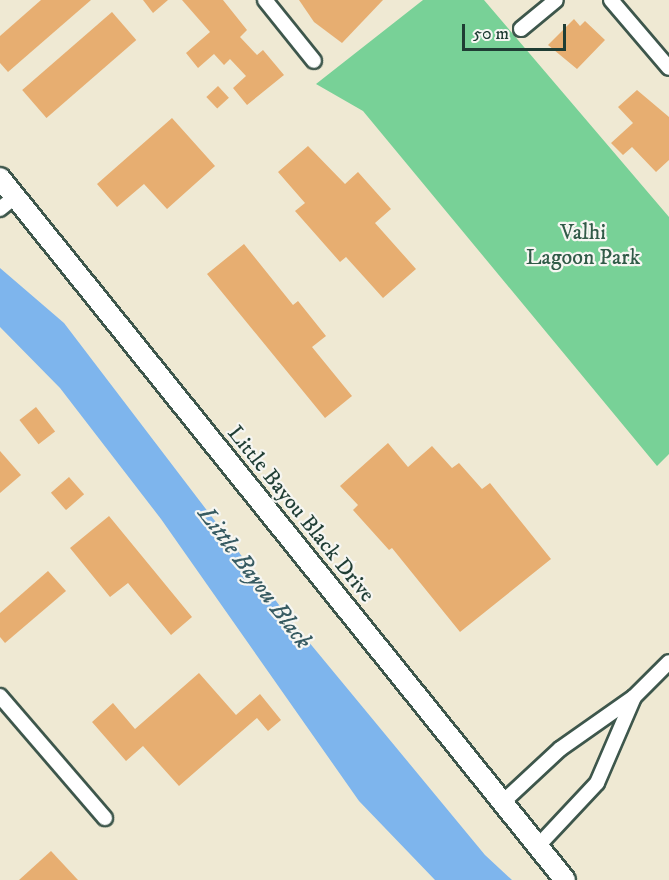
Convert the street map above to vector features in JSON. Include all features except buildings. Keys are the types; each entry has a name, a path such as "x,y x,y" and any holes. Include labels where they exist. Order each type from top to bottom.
{"main road":[{"name":"Little Bayou Black Drive","path":"0,178 8,203 565,880"}],"street":[{"path":"265,0 314,61"},
{"path":"520,29 556,0"},
{"path":"611,0 669,68"},
{"path":"503,802 560,749 634,697 669,662"},
{"path":"0,696 105,818"},
{"path":"538,846 597,783 634,697"}],"green space":[{"name":"Valhi Lagoon Park","path":"423,0 484,0 669,217 669,454 657,466 363,111 316,84"}],"water":[{"name":"Little Bayou Black","path":"0,268 64,323 289,618 485,855 512,880 435,880 359,801 161,519 60,388 0,327"}]}
